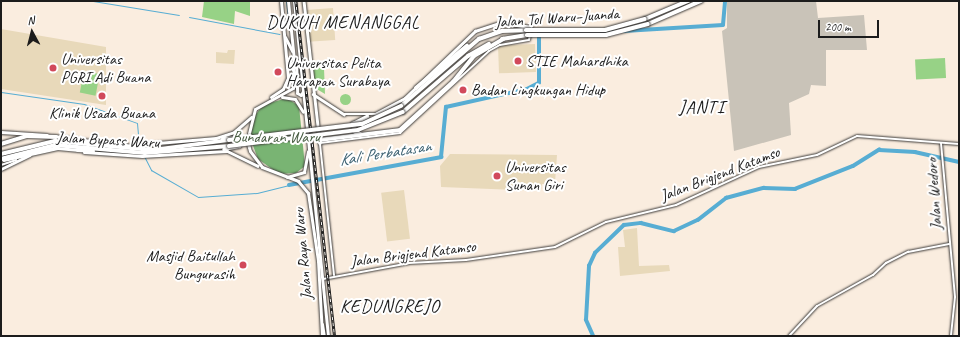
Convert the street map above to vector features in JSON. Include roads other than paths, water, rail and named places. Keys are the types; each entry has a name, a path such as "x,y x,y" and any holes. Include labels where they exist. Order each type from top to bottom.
{"highway":[{"path":"248,115 253,113 286,85 287,60 281,1"},
{"path":"288,1 300,95 302,77 294,1"},
{"name":"Jalan Tol Waru–Juanda","path":"1,154 55,141 141,151 181,148 229,140 362,124 401,106 469,45 494,33 526,30 605,30 645,19 688,1"},
{"name":"Jalan Tol Waru–Juanda","path":"1,160 55,145 110,151 141,151 229,146 358,130 403,112 468,56 503,39 527,35 606,35 648,24 701,1"},
{"path":"285,38 294,60"},
{"path":"319,141 364,135 405,126 453,82 474,56 503,39"},
{"path":"416,88 469,45"},
{"path":"269,98 291,90 294,74 294,54"},
{"path":"287,60 294,74"},
{"name":"Jalan Raya Waru","path":"302,77 304,114 313,174 323,281 322,317 325,336"},
{"path":"274,97 295,99 304,114"},
{"path":"253,113 248,144 262,168"},
{"name":"Jalan Bypass Waru","path":"141,151 216,138 234,132 253,113"},
{"path":"364,135 355,132 352,124 367,116"},
{"name":"Jalan Bypass Waru","path":"1,132 118,145"},
{"path":"1,144 28,136 56,137"},
{"path":"214,151 242,144 239,137 216,138"},
{"path":"118,145 141,151"},
{"path":"280,176 296,176 304,172 308,145"},
{"path":"1,160 42,149 58,148"},
{"name":"Jalan Bypass Waru","path":"1,169 25,158 58,148 78,150 214,151 236,153 262,168"},
{"path":"78,150 110,151"},
{"name":"Jalan Raya Waru","path":"262,168 280,176 298,181 305,187 312,209 325,336"}],"main road":[{"path":"304,1 319,141"},
{"path":"313,94 344,114 367,116 394,105 416,88 475,31 500,23 531,27"}],"street":[{"path":"334,275 319,141 400,133 492,48 529,40 531,27"},
{"name":"Jalan Brigjend Katamso","path":"326,276 409,263 466,260 554,247 606,222 680,204 759,167 817,154 857,136 959,144"},
{"name":"Jalan Wedoro","path":"942,143 941,162 955,297 951,336"},
{"path":"1,165 25,158"},
{"path":"789,336 817,306 873,275 886,263 910,251 949,244"},
{"path":"322,272 326,276 323,281"}],"waterway":[{"path":"93,1 179,15"},
{"path":"286,1 289,25"},
{"name":"Kali Perbatasan","path":"624,31 723,25 725,1"},
{"path":"189,17 279,34"},
{"name":"Kali Perbatasan","path":"289,185 441,157 446,107 527,89 539,83 539,32 614,32"},
{"name":"Kali Perbatasan","path":"1,92 84,104 137,123 139,144"},
{"path":"593,336 586,320 589,266 595,253 624,225 641,223 674,231 698,220 726,198 764,188 795,189 853,166 879,150 915,152 959,162"},
{"name":"Kali Perbatasan","path":"144,156 151,170 198,197 257,193 289,185"}],"railway":[{"path":"296,1 335,336"}],"place":[{"name":"STIE Mahardhika","path":"518,61"},
{"name":"Universitas PGRI Adi Buana","path":"53,68"},
{"name":"Universitas Pelita Harapan Surabaya","path":"278,72"},
{"name":"Badan Lingkungan Hidup","path":"463,90"},
{"name":"Klinik Usada Buana","path":"102,96"},
{"name":"Universitas Sunan Giri","path":"497,176"},
{"name":"Masjid Baitullah Bungurasih","path":"243,265"}],"district":[{"name":"DUKUH MENANGGAL","path":"343,22"},
{"name":"JANTI","path":"702,107"},
{"name":"KEDUNGREJO","path":"390,306"}],"park label":[{"name":"Bundaran Waru","path":"276,137"}]}
